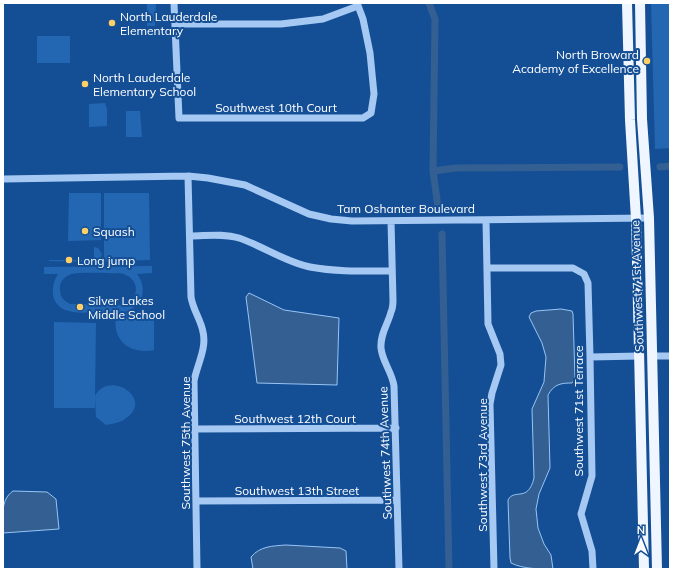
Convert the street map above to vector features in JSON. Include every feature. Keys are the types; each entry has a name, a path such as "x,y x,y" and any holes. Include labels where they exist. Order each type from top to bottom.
{"main road":[{"name":"Southwest 71st Avenue","path":"628,3 630,120 636,219 640,356 644,569"},
{"name":"Southwest 71st Avenue","path":"640,3 642,119 649,218 657,569"},
{"path":"639,328 642,342 652,356"},
{"path":"640,356 645,360 653,377"},
{"path":"643,526 646,537 647,569"}],"street":[{"path":"174,3 176,24 281,24 323,19 358,4"},
{"name":"Southwest 10th Court","path":"176,24 179,118 363,118 371,113 374,94 370,53 363,19 358,4"},
{"name":"Tam Oshanter Boulevard","path":"3,179 188,176 208,178 245,185 309,214 331,219 352,221 649,218"},
{"name":"Southwest 75th Avenue","path":"188,176 193,307 204,333 203,349 194,381 197,569"},
{"name":"Southwest 73rd Avenue","path":"486,220 488,324 500,354 501,365 490,404 494,569"},
{"name":"Southwest 74th Avenue","path":"391,221 393,300 392,311 382,336 381,348 384,359 392,376 394,386 399,569"},
{"path":"190,236 226,235 240,238 288,260 309,267 348,271 392,271"},
{"name":"Southwest 71st Terrace","path":"487,268 572,268 584,274 588,283 592,476 581,514 592,551 593,569"},
{"path":"590,357 640,356"},
{"path":"652,356 670,356"},
{"name":"Southwest 12th Court","path":"194,429 396,428"},
{"name":"Southwest 13th Street","path":"196,502 397,500"}],"shaded area":[{"path":"147,3 156,3 155,26 147,26"},
{"path":"651,3 670,3 670,148 655,149"},
{"path":"37,36 70,36 70,63 37,63"},
{"path":"105,103 107,109 107,126 89,127 89,104"},
{"path":"126,111 140,111 142,137 126,137"},
{"path":"69,193 101,193 101,240 68,241"},
{"path":"104,193 149,193 150,260 104,261"},
{"path":"94,247 98,248 102,254 100,259 94,261"},
{"name":"Long jump","path":"90,260 90,262 49,261"},
{"path":"152,266 152,273 137,274 142,283 142,294 139,303 130,310 119,312 84,313 69,311 58,306 53,296 53,285 58,274 44,274 44,267","holes":["86,273 119,273 131,278 136,288 133,298 122,305 70,304 64,300 61,295 61,283 63,279 69,275"]},
{"path":"249,293 284,310 339,318 337,385 257,383 246,297"},
{"path":"561,309 572,311 573,314 575,379 572,383 555,386 548,395 550,468 539,494 536,509 538,528 544,544 551,555 553,569 531,568 511,563 508,500 514,495 525,493 531,486 534,478 532,409 544,382 546,357 542,343 529,317 531,313 536,311"},
{"path":"148,312 154,319 154,350 145,351 129,347 119,337 116,330 117,313"},
{"path":"54,322 96,323 95,408 54,408"},
{"path":"109,385 118,386 126,389 132,394 135,401 134,409 129,416 122,421 106,425 96,417 95,396 101,389"},
{"path":"13,491 47,492 56,499 59,529 3,533 4,504 6,499"},
{"path":"286,545 340,548 346,551 347,569 253,569 251,557 255,553 267,547"}],"waterway":[{"path":"429,3 435,19 433,171"},
{"path":"660,167 670,166"},
{"path":"438,207 433,171 456,168 620,167"},
{"path":"442,234 449,569"}],"place":[{"name":"North Lauderdale Elementary","path":"112,23"},
{"name":"North Broward Academy of Excellence","path":"647,61"},
{"name":"North Lauderdale Elementary School","path":"85,84"},
{"name":"Squash","path":"85,231"},
{"name":"Long jump","path":"69,260"},
{"name":"Silver Lakes Middle School","path":"80,307"}]}
